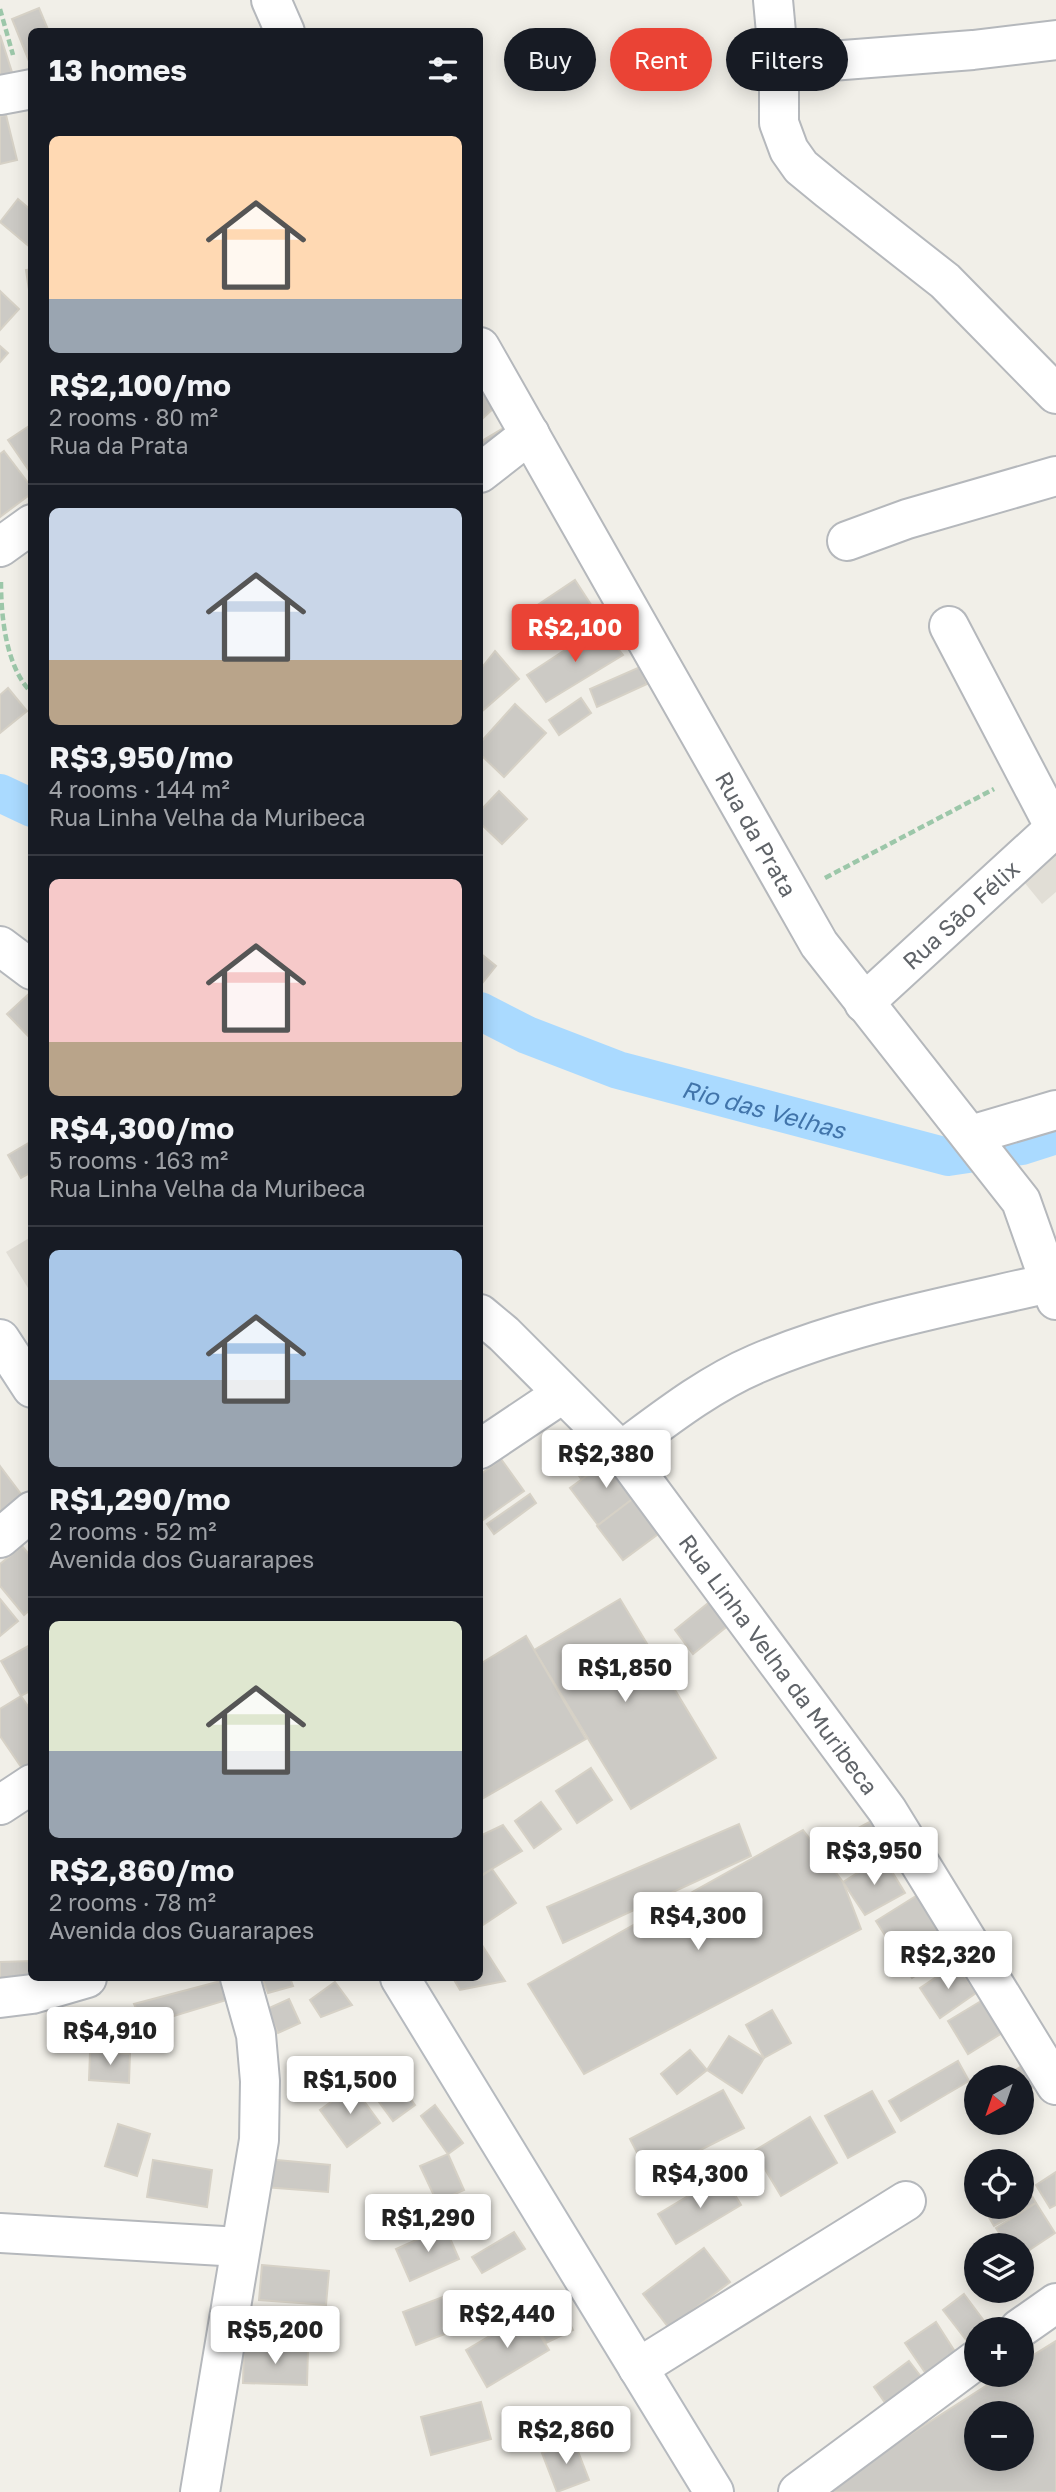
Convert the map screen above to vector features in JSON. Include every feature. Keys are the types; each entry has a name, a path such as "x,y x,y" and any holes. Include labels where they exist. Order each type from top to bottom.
{"street":[{"path":"773,0 776,28"},
{"path":"848,60 973,50 1056,40"},
{"path":"779,91 779,123 789,150 801,167 945,281 1056,394"},
{"name":"Rua da Prata","path":"483,352 790,897 819,944 1021,1201 1053,1292"},
{"path":"483,471 530,434"},
{"path":"847,541 907,519 1056,476"},
{"path":"948,626 1055,828"},
{"name":"Rua São Félix","path":"864,1003 1055,828"},
{"path":"0,946 28,967"},
{"path":"980,1147 1056,1110"},
{"path":"621,1451 690,1402 754,1365 873,1324 1053,1292"},
{"name":"Rua Linha Velha da Muribeca","path":"483,1316 504,1334 621,1451 887,1810 1056,2085"},
{"path":"0,1339 28,1382"},
{"path":"483,1447 562,1394"},
{"path":"0,1538 28,1514"},
{"path":"0,1805 28,1787"},
{"path":"0,1998 32,1994 77,1981"},
{"path":"200,2492 260,2140 260,2081 256,2035 241,1981"},
{"path":"402,1981 714,2492"},
{"path":"638,2368 906,2201"},
{"path":"0,2233 240,2246"},
{"path":"1034,2318 1056,2303"},
{"path":"797,2492 964,2369"}],"path":[{"path":"0,9 18,91"},
{"path":"11,539 1,605 10,649 21,683 28,690"},
{"path":"790,897 1026,772"}],"shaded area":[{"path":"1056,829 1056,892 1042,904 1010,865"},
{"path":"28,1239 28,1288 6,1252"}],"building":[{"path":"39,8 47,28 28,28 28,59 12,19"},
{"path":"0,35 12,72 0,76"},
{"path":"6,115 17,160 0,164 0,116"},
{"path":"18,199 28,208 28,245 0,222"},
{"path":"0,291 19,309 0,330"},
{"path":"0,346 8,353 0,362"},
{"path":"483,393 495,407 483,418"},
{"path":"28,427 28,469 8,440"},
{"path":"505,427 514,442 483,459 483,440"},
{"path":"4,451 28,483 28,496 0,517 0,454"},
{"path":"575,580 601,620 559,647 533,608"},
{"path":"600,627 623,655 546,702 527,675"},
{"path":"495,651 519,679 483,710 483,666"},
{"path":"640,667 647,684 597,707 590,689"},
{"path":"8,688 27,711 0,733 0,695"},
{"path":"581,698 591,713 559,735 549,720"},
{"path":"515,704 546,733 504,777 483,757 483,740"},
{"path":"499,791 527,819 502,844 483,826 483,808"},
{"path":"483,955 496,966 483,982"},
{"path":"28,995 28,1036 7,1014"},
{"path":"28,1143 28,1174 21,1178 8,1155"},
{"path":"578,1425 605,1462 582,1480 555,1442"},
{"path":"614,1456 641,1493 598,1525 570,1488"},
{"path":"501,1459 524,1491 483,1520 483,1473"},
{"path":"0,1466 27,1502 0,1522"},
{"path":"530,1494 536,1503 494,1534 487,1524"},
{"path":"639,1494 665,1529 623,1560 597,1526"},
{"path":"22,1546 28,1553 28,1612 24,1615 0,1586 0,1564"},
{"path":"717,1596 736,1619 693,1654 675,1630"},
{"path":"0,1599 18,1621 0,1636"},
{"path":"620,1599 716,1758 631,1809 534,1650"},
{"path":"526,1636 586,1739 483,1798 483,1662"},
{"path":"28,1646 28,1692 21,1696 1,1661"},
{"path":"21,1696 28,1706 26,1774 0,1736 0,1709"},
{"path":"591,1768 612,1800 577,1823 556,1791"},
{"path":"541,1802 561,1829 534,1848 515,1821"},
{"path":"871,1821 883,1843 837,1867 825,1846"},
{"path":"739,1824 751,1856 563,1943 547,1907"},
{"path":"503,1825 522,1851 483,1874 483,1835"},
{"path":"803,1830 843,1882 861,1929 584,2074 528,1984"},
{"path":"883,1857 905,1893 865,1915 843,1882"},
{"path":"492,1869 516,1903 483,1925 483,1875"},
{"path":"919,1894 956,1951 912,1978 876,1921"},
{"path":"483,1947 505,1981 460,1990 455,1981 483,1981"},
{"path":"28,1961 28,1979 0,1989 0,1962"},
{"path":"956,1964 976,1993 940,2018 920,1988"},
{"path":"221,1981 230,1999 144,2025 134,2004"},
{"path":"263,1981 291,1981 293,1986 268,1993"},
{"path":"335,1982 352,2005 321,2017 310,2000"},
{"path":"986,1998 1007,2030 968,2054 948,2021"},
{"path":"289,1999 300,2023 278,2033 267,2009"},
{"path":"772,2010 791,2043 764,2058 746,2025"},
{"path":"729,2036 764,2058 742,2093 707,2070"},
{"path":"690,2050 707,2070 677,2094 661,2074"},
{"path":"90,2052 130,2054 129,2083 89,2080"},
{"path":"382,2060 415,2105 393,2121 360,2076"},
{"path":"958,2061 964,2072 964,2084 901,2121 889,2101"},
{"path":"353,2086 380,2123 347,2147 320,2110"},
{"path":"723,2090 744,2128 649,2176 630,2139"},
{"path":"872,2091 895,2132 848,2158 825,2116"},
{"path":"435,2105 463,2143 448,2154 421,2116"},
{"path":"810,2117 837,2163 781,2196 754,2151"},
{"path":"118,2124 150,2134 137,2176 105,2166"},
{"path":"448,2154 464,2190 437,2202 420,2166"},
{"path":"266,2159 330,2165 328,2192 264,2187"},
{"path":"153,2160 212,2170 207,2207 147,2197"},
{"path":"1056,2172 1056,2205 1050,2208 1036,2185"},
{"path":"723,2175 741,2205 676,2244 658,2214"},
{"path":"1036,2203 1055,2233 1034,2247 1034,2233 999,2233 996,2228 1010,2219 1034,2219"},
{"path":"990,2219 1007,2219 994,2226"},
{"path":"445,2227 459,2259 410,2281 396,2249"},
{"path":"514,2232 525,2249 482,2273 472,2257"},
{"path":"704,2248 730,2282 669,2328 643,2294"},
{"path":"262,2265 329,2271 326,2305 259,2300"},
{"path":"964,2294 964,2303 971,2303 981,2317 964,2317 964,2337 943,2310"},
{"path":"448,2295 461,2328 416,2345 403,2312"},
{"path":"559,2302 573,2330 546,2343 532,2315"},
{"path":"527,2314 549,2350 487,2387 466,2350"},
{"path":"936,2322 961,2361 931,2381 905,2343"},
{"path":"1056,2341 1056,2492 820,2492 984,2387 1034,2387 1034,2355"},
{"path":"244,2346 308,2349 307,2385 243,2383"},
{"path":"909,2361 922,2378 886,2404 874,2387"},
{"path":"481,2402 491,2439 431,2455 421,2417"},
{"path":"574,2441 589,2480 557,2492 542,2453"}],"waterway":[{"name":"Rio das Velhas","path":"0,793 28,806"},
{"name":"Rio das Velhas","path":"483,1013 527,1035 618,1070 948,1157 1022,1146 1056,1135"}]}
